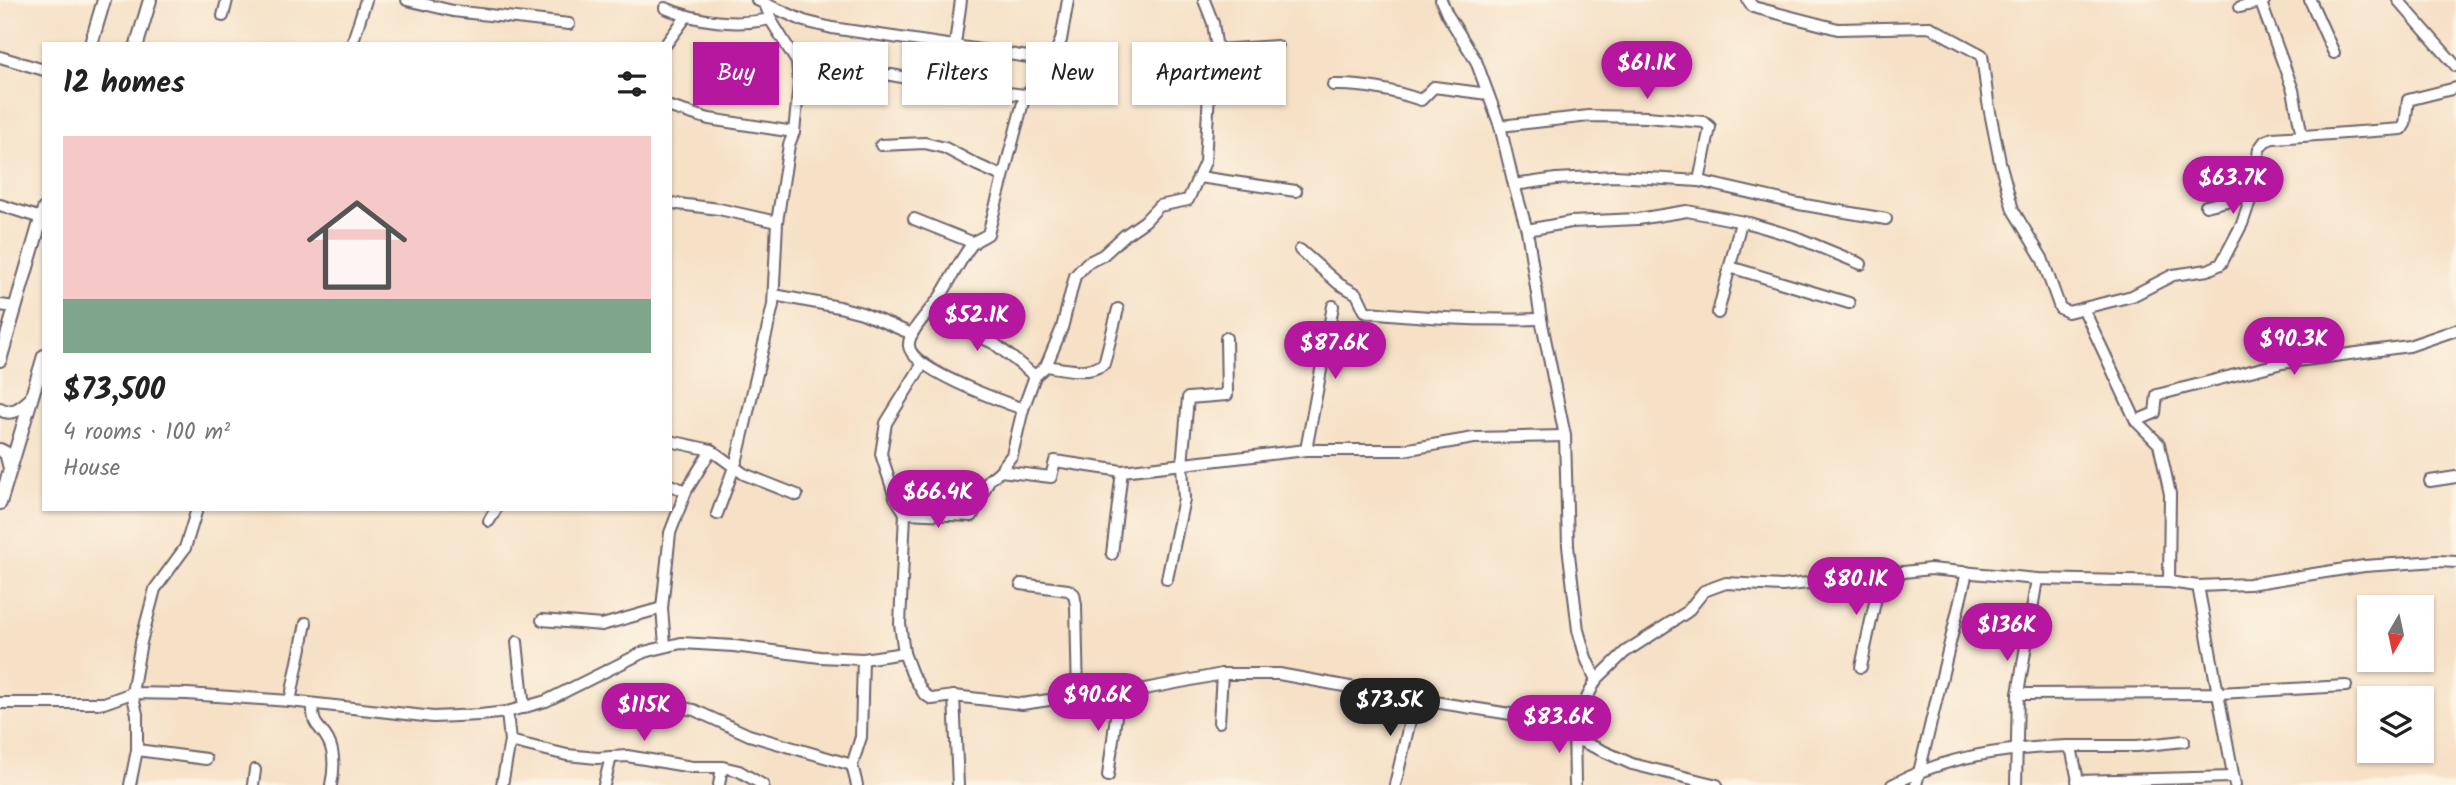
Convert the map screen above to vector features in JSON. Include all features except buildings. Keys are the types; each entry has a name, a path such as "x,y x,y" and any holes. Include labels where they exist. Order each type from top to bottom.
{"main road":[{"path":"92,42 104,0"},
{"path":"138,42 150,0"},
{"path":"0,360 42,216"},
{"path":"0,503 42,362"},
{"path":"0,409 5,412 17,411 30,400"},
{"path":"0,450 6,453 10,468"}],"street":[{"path":"223,16 228,0"},
{"path":"353,42 366,0"},
{"path":"407,0 453,11 569,24"},
{"path":"955,42 961,0"},
{"path":"1060,42 1068,0"},
{"path":"1204,0 1213,23 1216,42"},
{"path":"1441,0 1476,61 1500,126 1528,230 1541,319 1565,436 1568,546 1577,618 1586,658 1596,680"},
{"path":"1748,0 1753,7 1838,29 1930,27 1978,51 1982,55 1993,126 2013,210 2042,258 2060,308 2068,312 2132,296 2174,275 2208,270 2221,264 2242,223 2252,195 2259,149 2265,141 2273,138 2402,129 2408,100 2456,88"},
{"path":"2310,0 2334,52"},
{"path":"2398,0 2456,66"},
{"path":"2240,7 2264,1 2293,90 2302,136"},
{"path":"761,2 804,21 832,28 940,42"},
{"path":"717,514 734,468 774,295 777,222 789,145 794,132 799,84 797,62 761,2"},
{"path":"665,8 686,17 749,23 771,19"},
{"path":"667,42 686,17"},
{"path":"0,57 42,69"},
{"path":"891,75 957,87 1026,94 988,234 974,243 912,334 909,346 922,365 1023,409"},
{"path":"1333,85 1400,92 1421,100 1434,87 1488,94"},
{"path":"905,513 972,516 989,480 1012,455 1023,409 1035,376 1046,366 1062,328 1075,276 1087,263 1103,255 1125,234 1145,221 1158,206 1188,200 1205,162 1208,105"},
{"path":"672,108 709,119 794,132"},
{"path":"1500,126 1589,116 1704,122 1710,127 1699,181"},
{"path":"881,145 925,144 945,148 1002,176"},
{"path":"1514,185 1556,179 1615,176 1699,181 1799,204 1886,219"},
{"path":"1199,177 1296,191"},
{"path":"2206,206 2252,195"},
{"path":"672,203 719,209 777,222"},
{"path":"0,205 42,213"},
{"path":"1528,230 1571,222 1638,219 1687,211 1796,237 1861,264"},
{"path":"915,219 974,243"},
{"path":"1718,313 1741,222"},
{"path":"1300,250 1339,284 1357,294 1368,312 1442,320 1541,319"},
{"path":"1730,267 1849,303"},
{"path":"774,295 862,313 912,334"},
{"path":"0,305 15,307"},
{"path":"1306,450 1333,306"},
{"path":"1046,366 1080,371 1101,367 1118,309"},
{"path":"2084,310 2136,421 2159,444 2170,494 2169,582"},
{"path":"927,314 937,316 995,344 1035,376"},
{"path":"2136,421 2155,413 2157,395 2282,363 2409,346 2456,330"},
{"path":"1167,579 1184,499 1182,465 1188,397 1227,394 1226,338"},
{"path":"922,365 886,423 881,454 895,497 905,513 900,624 904,653 924,694 932,699 954,696 1022,704 1119,694 1222,674 1279,674 1574,724"},
{"path":"1000,471 1051,477 1055,461 1122,471 1306,450 1403,450 1474,438 1565,436"},
{"path":"672,441 711,450 744,474 797,495"},
{"path":"665,645 662,608 670,533 686,491 711,450"},
{"path":"1112,554 1122,471"},
{"path":"2430,481 2456,477"},
{"path":"672,486 686,491"},
{"path":"130,785 137,750 138,715 132,693 141,642 155,589 185,548 196,511"},
{"path":"489,521 495,511"},
{"path":"1575,785 1574,724 1596,680 1625,652 1687,612 1704,591 1726,583 1782,586 1930,569 2037,579 2169,582 2198,586 2249,584 2364,566 2456,562"},
{"path":"1916,785 1967,572"},
{"path":"1861,667 1881,574"},
{"path":"2016,785 2018,694 2037,579"},
{"path":"1021,584 1068,590 1074,594 1078,699"},
{"path":"2068,746 2072,752 2078,783 2234,781 2198,586"},
{"path":"542,620 601,625 662,608"},
{"path":"290,701 306,623"},
{"path":"517,642 524,708"},
{"path":"0,703 104,703 132,693 187,694 290,701 433,717 507,712 524,708 546,701 644,652 665,645 681,643 734,646 820,657 863,659 904,653"},
{"path":"857,785 852,765 861,737 863,659"},
{"path":"1219,722 1222,674"},
{"path":"2018,694 2219,693 2346,686"},
{"path":"1108,776 1119,694"},
{"path":"954,696 958,785"},
{"path":"1395,785 1415,699"},
{"path":"313,705 312,719 327,739 332,756 331,785"},
{"path":"642,705 668,705 694,710 749,736 852,765"},
{"path":"502,785 510,741 507,712"},
{"path":"1574,738 1632,764 1717,785"},
{"path":"510,741 567,755 597,758 627,756 692,767 722,767 738,771 763,785"},
{"path":"1892,785 1918,771 1963,757 2068,746 2137,746 2184,741"},
{"path":"137,750 206,759"},
{"path":"604,785 611,757"},
{"path":"719,785 722,767"},
{"path":"253,785 254,770"}]}
